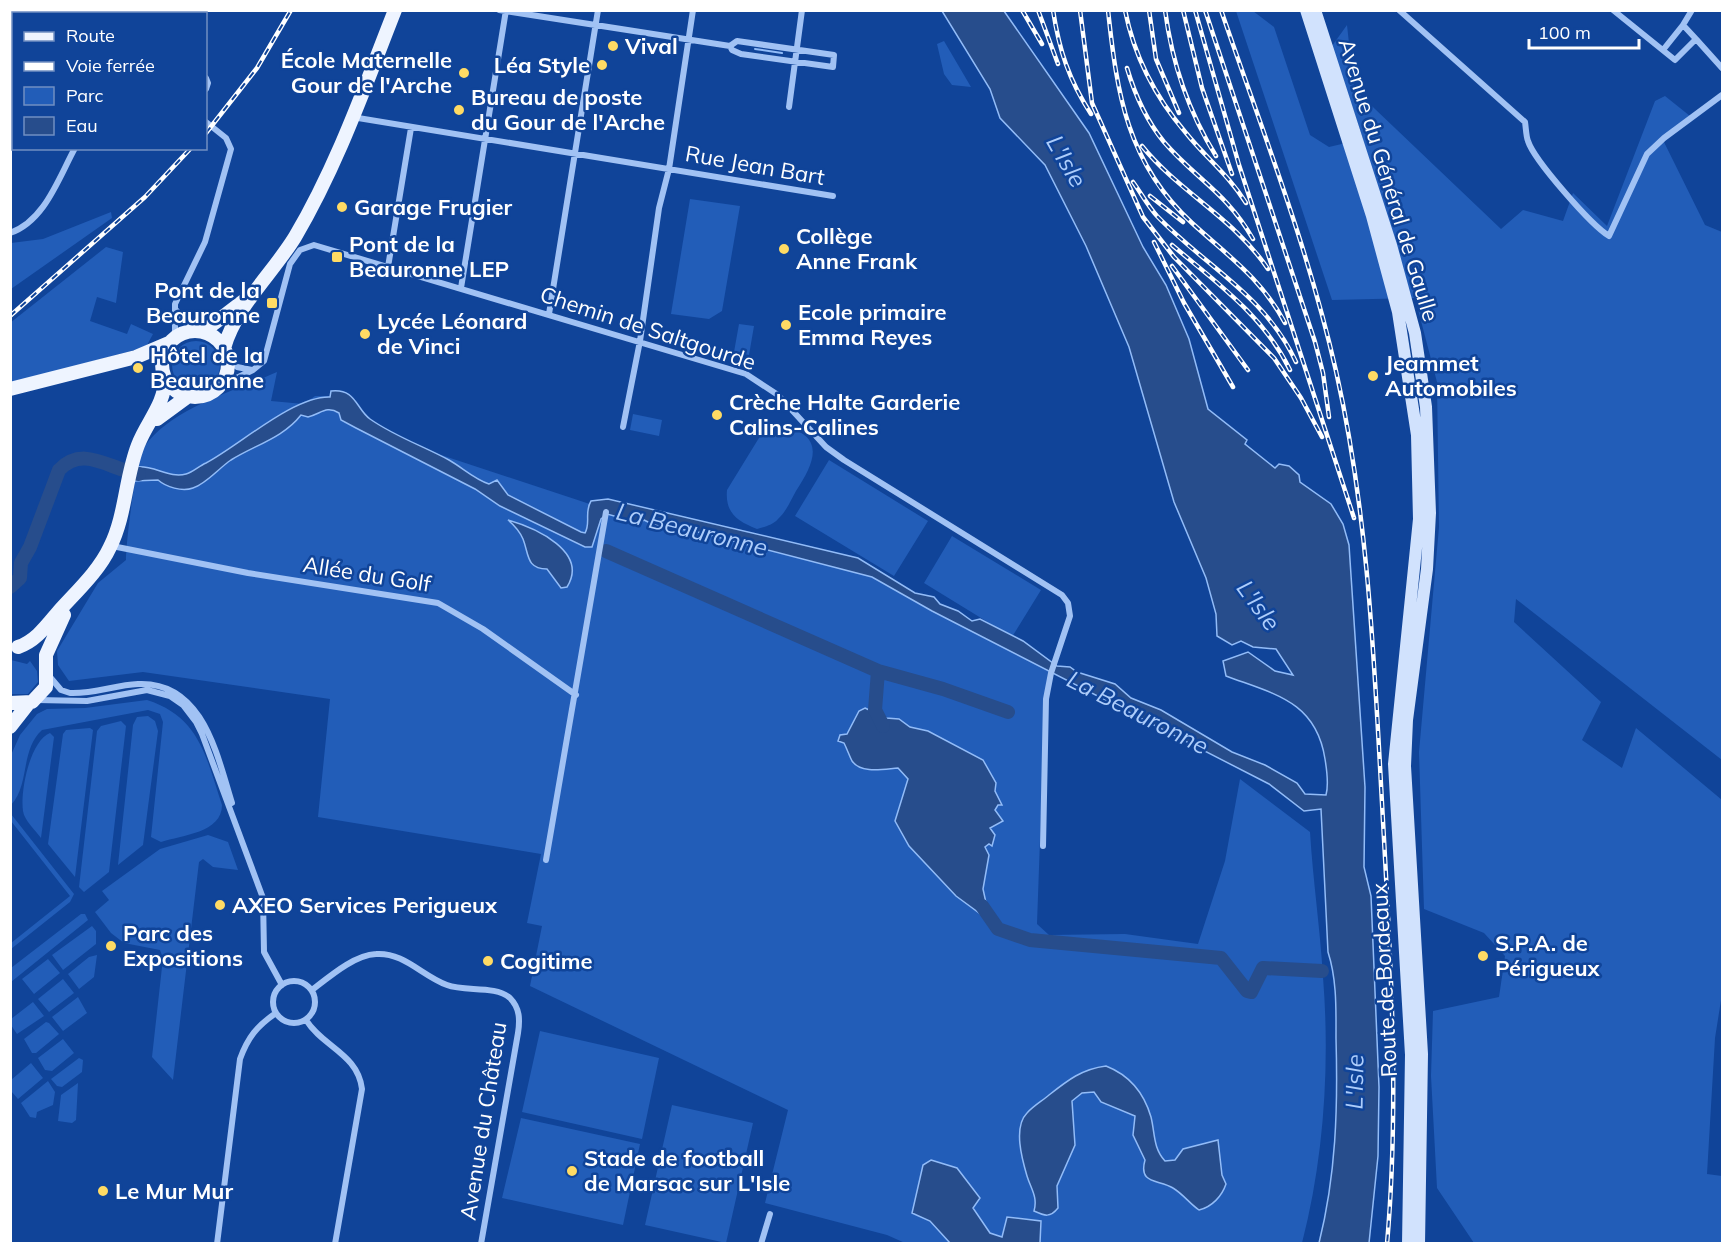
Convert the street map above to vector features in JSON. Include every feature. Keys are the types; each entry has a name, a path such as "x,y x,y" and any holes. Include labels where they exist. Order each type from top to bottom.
{"main road":[{"path":"136,357 150,357 178,393 187,396 205,396 220,386 226,375 226,353 243,310 296,236 334,160 395,10"},
{"name":"Avenue du Général de Gaulle","path":"1306,10 1382,251 1398,312 1410,376 1419,462 1419,519 1402,717"},
{"name":"Avenue du Général de Gaulle","path":"1315,10 1391,245 1414,333 1426,407 1430,465 1427,557 1402,717"},
{"path":"10,389 136,357 197,331 227,314 261,285"},
{"path":"197,331 214,337 226,353"},
{"path":"14,648 36,637 116,547 132,463 144,430 160,406 163,354 170,342"},
{"path":"144,430 187,396"},
{"path":"10,727 46,687 49,644 80,587"},
{"path":"14,648 36,652 47,669"},
{"path":"10,704 32,702"},
{"name":"Route de Bordeaux","path":"1402,717 1394,764 1411,1055 1408,1244"},
{"name":"Route de Bordeaux","path":"1402,717 1422,1054 1419,1244"}],"street":[{"path":"549,314 598,10"},
{"path":"623,427 640,341 659,208 669,169 693,10"},
{"path":"789,107 802,10"},
{"path":"1400,10 1526,122 1528,142 1598,229 1609,236 1647,154 1722,95"},
{"path":"1613,10 1675,60 1696,39"},
{"path":"1663,50 1692,10"},
{"path":"461,288 503,11 730,46 737,41 834,55 833,67 742,54 732,50 730,46"},
{"path":"1683,25 1722,69"},
{"path":"742,54 748,48 744,42"},
{"name":"Rue Jean Bart","path":"351,117 413,129 833,196"},
{"path":"170,342 175,332 175,304 205,242 231,148 226,138 208,124"},
{"path":"388,267 413,129"},
{"path":"10,233 25,225 42,207 57,184 74,150"},
{"name":"Chemin de Saltgourde","path":"253,370 264,361 267,354 289,268 300,250 319,245 746,374 778,395 826,447 844,460 1062,595 1068,603 1070,616 1051,673 1046,699 1043,846"},
{"path":"175,304 179,317 197,331"},
{"path":"226,353 237,367 253,370"},
{"path":"220,386 253,370"},
{"path":"546,860 606,512"},
{"name":"Allée du Golf","path":"116,547 248,573 438,603 483,629 576,695"},
{"path":"47,669 57,687 70,693 141,683 159,686 183,698 205,724 263,898 264,952 282,985"},
{"path":"32,702 87,700 137,690 160,693 176,699 196,722 237,824"},
{"name":"Avenue du Château","path":"312,990 360,958 386,954 411,964 450,986 501,993 516,1004 519,1012 518,1033 481,1244"},
{"path":"295,981 308,985 312,990 315,1003 306,1020 293,1023 280,1018 276,1013 273,1001 282,985 295,981"},
{"path":"217,1244 240,1059 247,1038 257,1026 276,1013"},
{"path":"306,1020 322,1041 346,1056 360,1076 358,1111 335,1244"},
{"path":"761,1244 770,1214"}],"green space":[{"path":"1236,11 1253,11 1274,27 1310,135 1329,147 1363,139 1332,46 1347,25 1354,89 1501,229 1523,210 1563,221 1573,193 1607,226 1655,101 1665,96 1690,116 1662,138 1705,225 1722,232 1722,760 1516,599 1514,622 1601,702 1582,740 1622,768 1636,728 1722,800 1722,994 1715,1038 1707,1174 1722,1176 1722,1243 1474,1243 1437,1188 1431,1076 1433,1011 1499,997 1505,956 1484,933 1424,909 1419,752 1439,527 1437,382 1415,298 1332,300"},
{"path":"944,41 971,87 952,85 944,74 937,44"},
{"path":"690,199 740,206 722,311 709,319 671,314"},
{"path":"111,212 112,218 11,289 11,243 43,239"},
{"path":"106,247 123,252 116,303 97,297 90,321 127,334 131,324 153,334 146,347 11,383 10,323"},
{"path":"739,324 754,326 749,355 734,352"},
{"path":"196,341 213,348 220,365 213,382 196,389 179,382 172,365 179,348"},
{"path":"277,372 271,401 304,404 315,396 342,396 362,416 426,450 614,512 869,575 1049,669 1045,700 1037,924 1049,935 1125,934 1198,944 1225,861 1240,779 1310,832 1323,977 1326,1044 1320,1145 1310,1211 1302,1243 905,1243 887,1235 765,1203 788,1110 530,986 542,926 527,923 541,854 318,817 330,699 143,672 69,681 58,665 57,651 98,583 126,560 135,483 145,446 156,433 187,411"},
{"path":"633,414 662,420 659,436 630,430"},
{"path":"780,426 805,435 811,442 812,460 783,513 774,523 757,529 738,519 730,510 727,490 762,433"},
{"path":"829,460 928,521 894,576 795,516"},
{"path":"952,536 1041,590 1012,637 924,583"},
{"path":"11,660 27,664 30,661 37,671 38,682 28,694 11,694"},
{"path":"147,700 165,707 179,717 198,741 222,805 215,822 190,835 161,842 151,837 163,722 160,714 148,710 42,730 31,747 21,788 11,805 11,755 20,735 37,714 47,709 85,708"},
{"path":"148,716 155,721 158,731 143,845 118,865 133,725 137,717"},
{"path":"121,721 126,726 109,872 84,892 79,887 97,731 101,726"},
{"path":"90,728 93,730 75,877 48,844 63,734 66,730"},
{"path":"50,733 54,737 41,838 28,822 22,802 32,756 43,738"},
{"path":"11,814 74,894 70,902 11,949 11,943 70,896 11,821"},
{"path":"208,835 228,842 238,870 213,867 203,859 199,862 173,1080 152,1057 163,958 160,950 124,943 111,933 95,912 109,900 102,891 160,849"},
{"path":"81,914 85,914 88,920 11,982 11,968"},
{"path":"92,926 96,931 96,944 63,970 52,955"},
{"path":"97,955 94,977 79,989 68,974 89,957"},
{"path":"48,959 60,973 34,994 22,979"},
{"path":"63,979 74,993 49,1012 38,999"},
{"path":"78,997 87,1013 63,1031 52,1017"},
{"path":"33,1002 44,1016 17,1034 11,1025 11,1019"},
{"path":"46,1022 59,1034 36,1053 32,1053 24,1039"},
{"path":"540,1031 659,1058 642,1139 522,1112"},
{"path":"63,1039 74,1053 52,1071 45,1070 38,1058"},
{"path":"79,1058 83,1060 82,1072 62,1087 57,1086 51,1079"},
{"path":"31,1063 43,1078 18,1099 11,1091 11,1080"},
{"path":"48,1081 55,1092 53,1105 37,1112 36,1118 30,1117 21,1103"},
{"path":"78,1083 76,1120 72,1123 58,1121 61,1095"},
{"path":"672,1105 753,1123 726,1243 645,1225"},
{"name":"Stade de football de Marsac sur L'Isle","path":"521,1118 640,1144 623,1225 502,1198"}],"water":[{"name":"L'Isle","path":"942,11 1004,11 1089,133 1143,247 1166,285 1189,339 1208,409 1247,440 1245,444 1275,468 1279,464 1289,466 1299,475 1300,482 1331,504 1343,524 1349,545 1365,787 1364,867 1371,896 1379,1087 1378,1156 1369,1243 1319,1243 1325,1218 1335,1142 1337,1090 1335,995 1328,952 1321,809 1304,811 1269,784 932,611 872,577 698,532 654,525 644,520 640,523 607,514 601,519 592,547 585,547 500,506 475,489 341,420 339,413 334,411 327,410 308,417 301,415 286,430 231,460 203,483 193,488 174,488 158,480 133,481 137,467 174,475 189,473 283,413 300,404 330,397 331,391 339,391 351,396 365,415 379,425 449,460 484,482 489,484 497,480 508,495 581,532 585,533 587,529 588,509 591,501 608,499 858,558 915,593 934,597 940,604 958,611 972,621 980,619 1023,641 1057,666 1070,667 1077,672 1115,684 1131,698 1161,710 1232,752 1265,765 1297,783 1305,794 1326,795 1327,773 1320,740 1312,724 1302,712 1290,702 1276,695 1226,676 1223,661 1248,652 1275,671 1293,675 1276,649 1253,647 1241,641 1232,645 1217,636 1216,614 1206,578 1174,502 1129,347 1086,246 1045,165 1000,118 990,89"},
{"path":"508,520 545,535 565,553 571,563 572,574 567,587 561,588 547,569 535,566 529,560 522,536"},
{"path":"865,708 886,718 899,719 910,727 928,731 983,760 996,783 995,791 1002,805 998,805 995,810 1003,821 990,828 995,835 992,846 989,844 985,847 989,855 983,889 990,921 956,896 909,846 895,821 908,779 898,768 873,770 861,768 852,761 844,743 838,741 840,735 847,734 859,711"},
{"path":"1106,1066 1122,1074 1140,1093 1151,1117 1158,1151 1165,1161 1175,1160 1183,1149 1218,1140 1222,1175 1226,1184 1222,1193 1212,1204 1199,1210 1173,1188 1147,1177 1144,1174 1145,1160 1133,1135 1135,1116 1101,1102 1094,1092 1082,1093 1072,1101 1075,1145 1057,1186 1058,1208 1047,1215 1034,1211 1035,1197 1021,1152 1020,1126 1023,1119 1032,1108 1069,1080 1082,1073"},
{"path":"931,1160 957,1168 980,1198 973,1208 990,1233 1002,1237 1007,1217 1041,1221 1040,1243 950,1243 930,1221 912,1213 923,1165"}],"waterway":[{"path":"755,49 782,53"},
{"name":"La Beauronne","path":"10,587 20,578 21,563 30,547 59,470 78,459 88,459 139,474"},
{"name":"La Beauronne","path":"606,551 878,671 875,710 883,726"},
{"name":"La Beauronne","path":"878,671 943,689 1008,712"},
{"name":"La Beauronne","path":"982,906 998,929 1030,940 1221,958 1247,991 1251,992 1263,968 1322,971"}],"railway":[{"path":"207,132 257,68 291,10"},
{"path":"1022,10 1042,44"},
{"path":"1038,10 1058,64"},
{"path":"1053,10 1066,64 1091,114"},
{"path":"1080,10 1092,103 1143,217 1174,257 1274,358 1301,398 1322,437"},
{"path":"1108,10 1121,98 1139,151 1153,176 1170,200 1192,223 1255,280 1285,323"},
{"path":"1125,10 1140,60 1156,91 1175,120 1232,183 1246,203"},
{"path":"1149,10 1156,59 1179,113"},
{"path":"1165,10 1172,49 1189,104 1216,156"},
{"path":"1183,10 1202,88 1232,174"},
{"path":"1195,10 1239,165 1354,518"},
{"path":"1205,10 1315,342 1323,373 1329,417"},
{"path":"1221,10 1312,279 1336,371 1356,478 1372,640 1391,968 1393,1134 1387,1244"},
{"path":"1127,68 1142,107 1158,134 1176,155 1233,210 1253,239"},
{"path":"1142,146 1173,177 1239,235 1268,269"},
{"path":"10,316 145,197 189,150"},
{"path":"1133,182 1157,216 1233,283 1268,318 1296,362"},
{"path":"1150,196 1183,222"},
{"path":"1154,242 1184,303 1233,387"},
{"path":"1172,245 1222,287 1253,317 1267,333 1290,370"},
{"path":"1172,266 1248,370"}],"place":[{"name":"Vival","path":"613,46"},
{"name":"Léa Style","path":"602,65"},
{"name":"École Maternelle Gour de l'Arche","path":"464,73"},
{"name":"Bureau de poste du Gour de l'Arche","path":"459,110"},
{"name":"Garage Frugier","path":"342,207"},
{"name":"Collège Anne Frank","path":"784,249"},
{"name":"Pont de la Beauronne LEP","path":"337,257"},
{"name":"Pont de la Beauronne","path":"272,303"},
{"name":"Ecole primaire Emma Reyes","path":"786,325"},
{"name":"Lycée Léonard de Vinci","path":"365,334"},
{"name":"Hôtel de la Beauronne","path":"138,368"},
{"name":"Jeammet Automobiles","path":"1373,376"},
{"name":"Crèche Halte Garderie Calins-Calines","path":"717,415"},
{"name":"AXEO Services Perigueux","path":"220,905"},
{"name":"Parc des Expositions","path":"111,946"},
{"name":"S.P.A. de Périgueux","path":"1483,956"},
{"name":"Cogitime","path":"488,961"},
{"name":"Stade de football de Marsac sur L'Isle","path":"572,1171"},
{"name":"Le Mur Mur","path":"103,1191"}]}
